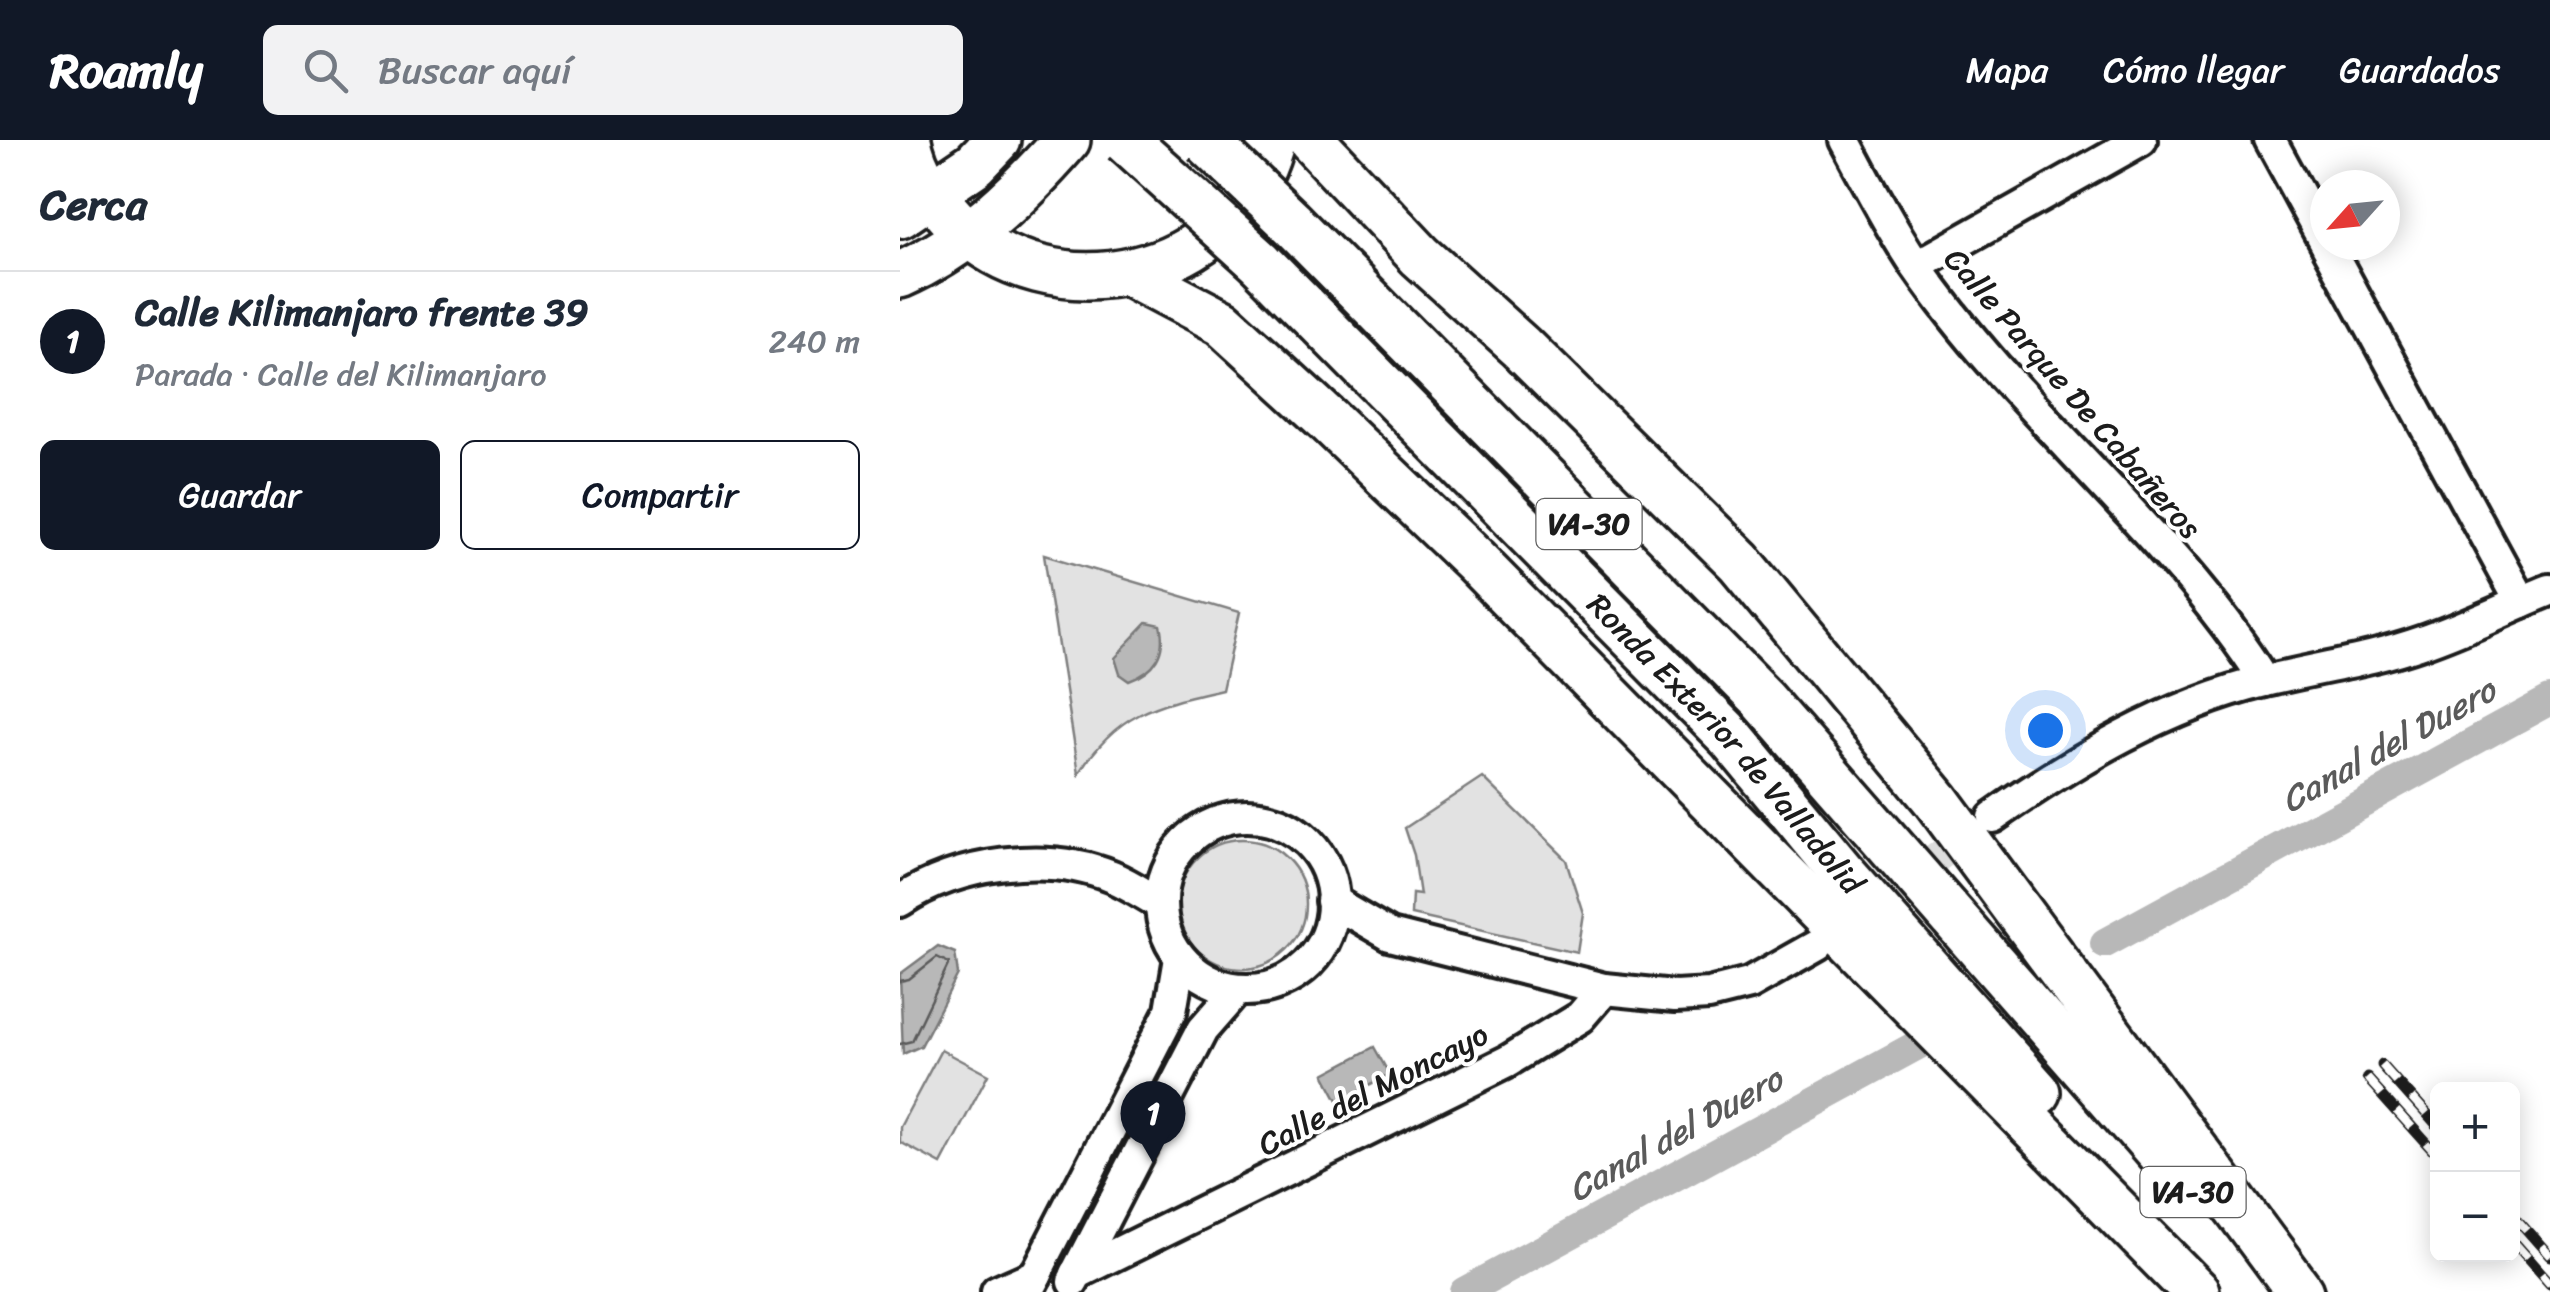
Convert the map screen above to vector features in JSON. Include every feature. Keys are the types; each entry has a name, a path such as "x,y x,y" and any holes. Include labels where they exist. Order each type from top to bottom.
{"highway":[{"path":"908,140 916,206"},
{"path":"916,206 998,140"},
{"path":"900,276 968,235 1032,179 1067,140"},
{"name":"Ronda Exterior de Valladolid","path":"1124,140 1260,262 1731,738 1842,872 2208,1292"},
{"name":"Ronda Exterior de Valladolid","path":"1205,140 1291,222 1763,700 2280,1292"},
{"path":"900,289 970,267 1010,274 1041,272 1085,278 1129,274 1171,260 1208,236 1239,205 1272,140"},
{"path":"1311,140 1420,256 1520,347 1739,562 1936,800 2300,1292"},
{"path":"916,206 1003,258 1041,272"},
{"path":"1129,274 1222,323 1382,472 1825,913 2060,1158 2196,1292"}],"street":[{"name":"Calle Parque De Cabañeros","path":"1844,140 1916,266 1980,346 2230,627 2265,681"},
{"path":"1916,266 2142,140"},
{"path":"2270,140 2310,214"},
{"path":"2335,260 2521,602"},
{"path":"1993,816 2071,763 2122,736 2265,681 2330,670 2421,644 2550,590"},
{"path":"1233,818 1266,820 1292,830 1314,850 1325,868 1332,901 1325,939 1314,958 1291,977 1269,987 1238,989 1204,978 1180,958 1163,924 1161,904 1169,866 1182,846 1208,826 1233,818"},
{"path":"1110,876 1169,866"},
{"path":"900,902 930,882 983,867 1074,867 1110,876 1161,904"},
{"path":"1332,901 1390,935 1604,989 1709,994 1767,976 1818,945"},
{"path":"1325,939 1390,935"},
{"path":"997,1292 1030,1283 1171,1011 1180,958"},
{"path":"1072,1283 1202,1029 1238,989"},
{"name":"Calle del Moncayo","path":"1072,1283 1508,1061 1580,1017 1604,989"},
{"path":"1116,1197 1138,1223 1162,1234"}],"shaded area":[{"path":"1044,555 1239,613 1222,689 1139,715 1107,738 1078,775"},
{"path":"1482,777 1566,860 1583,913 1577,952 1411,915 1412,894 1420,895 1405,828"},
{"path":"1242,840 1266,845 1287,859 1301,880 1306,904 1301,928 1287,949 1266,963 1242,968 1218,963 1197,949 1183,928 1178,904 1183,880 1197,859 1218,845"},
{"path":"941,1050 988,1075 941,1164 900,1142 900,1127"}],"water":[{"path":"1147,623 1161,626 1161,653 1152,667 1129,681 1119,674 1114,658"},
{"path":"938,946 955,953 958,974 921,1046 903,1054 900,974"},
{"path":"1375,1047 1390,1074 1339,1102 1324,1074"}],"waterway":[{"name":"Canal del Duero","path":"2105,943 2550,700"},
{"name":"Canal del Duero","path":"1464,1292 1923,1042"}],"tunnel":[{"path":"1857,917 1977,828"}],"railway":[{"path":"2382,1065 2430,1119"},
{"path":"2367,1078 2430,1148"},
{"path":"2520,1222 2550,1256"},
{"path":"2520,1251 2550,1285"}],"place":[{"name":"Calle Kilimanjaro frente 39","path":"1153,1163"}]}
